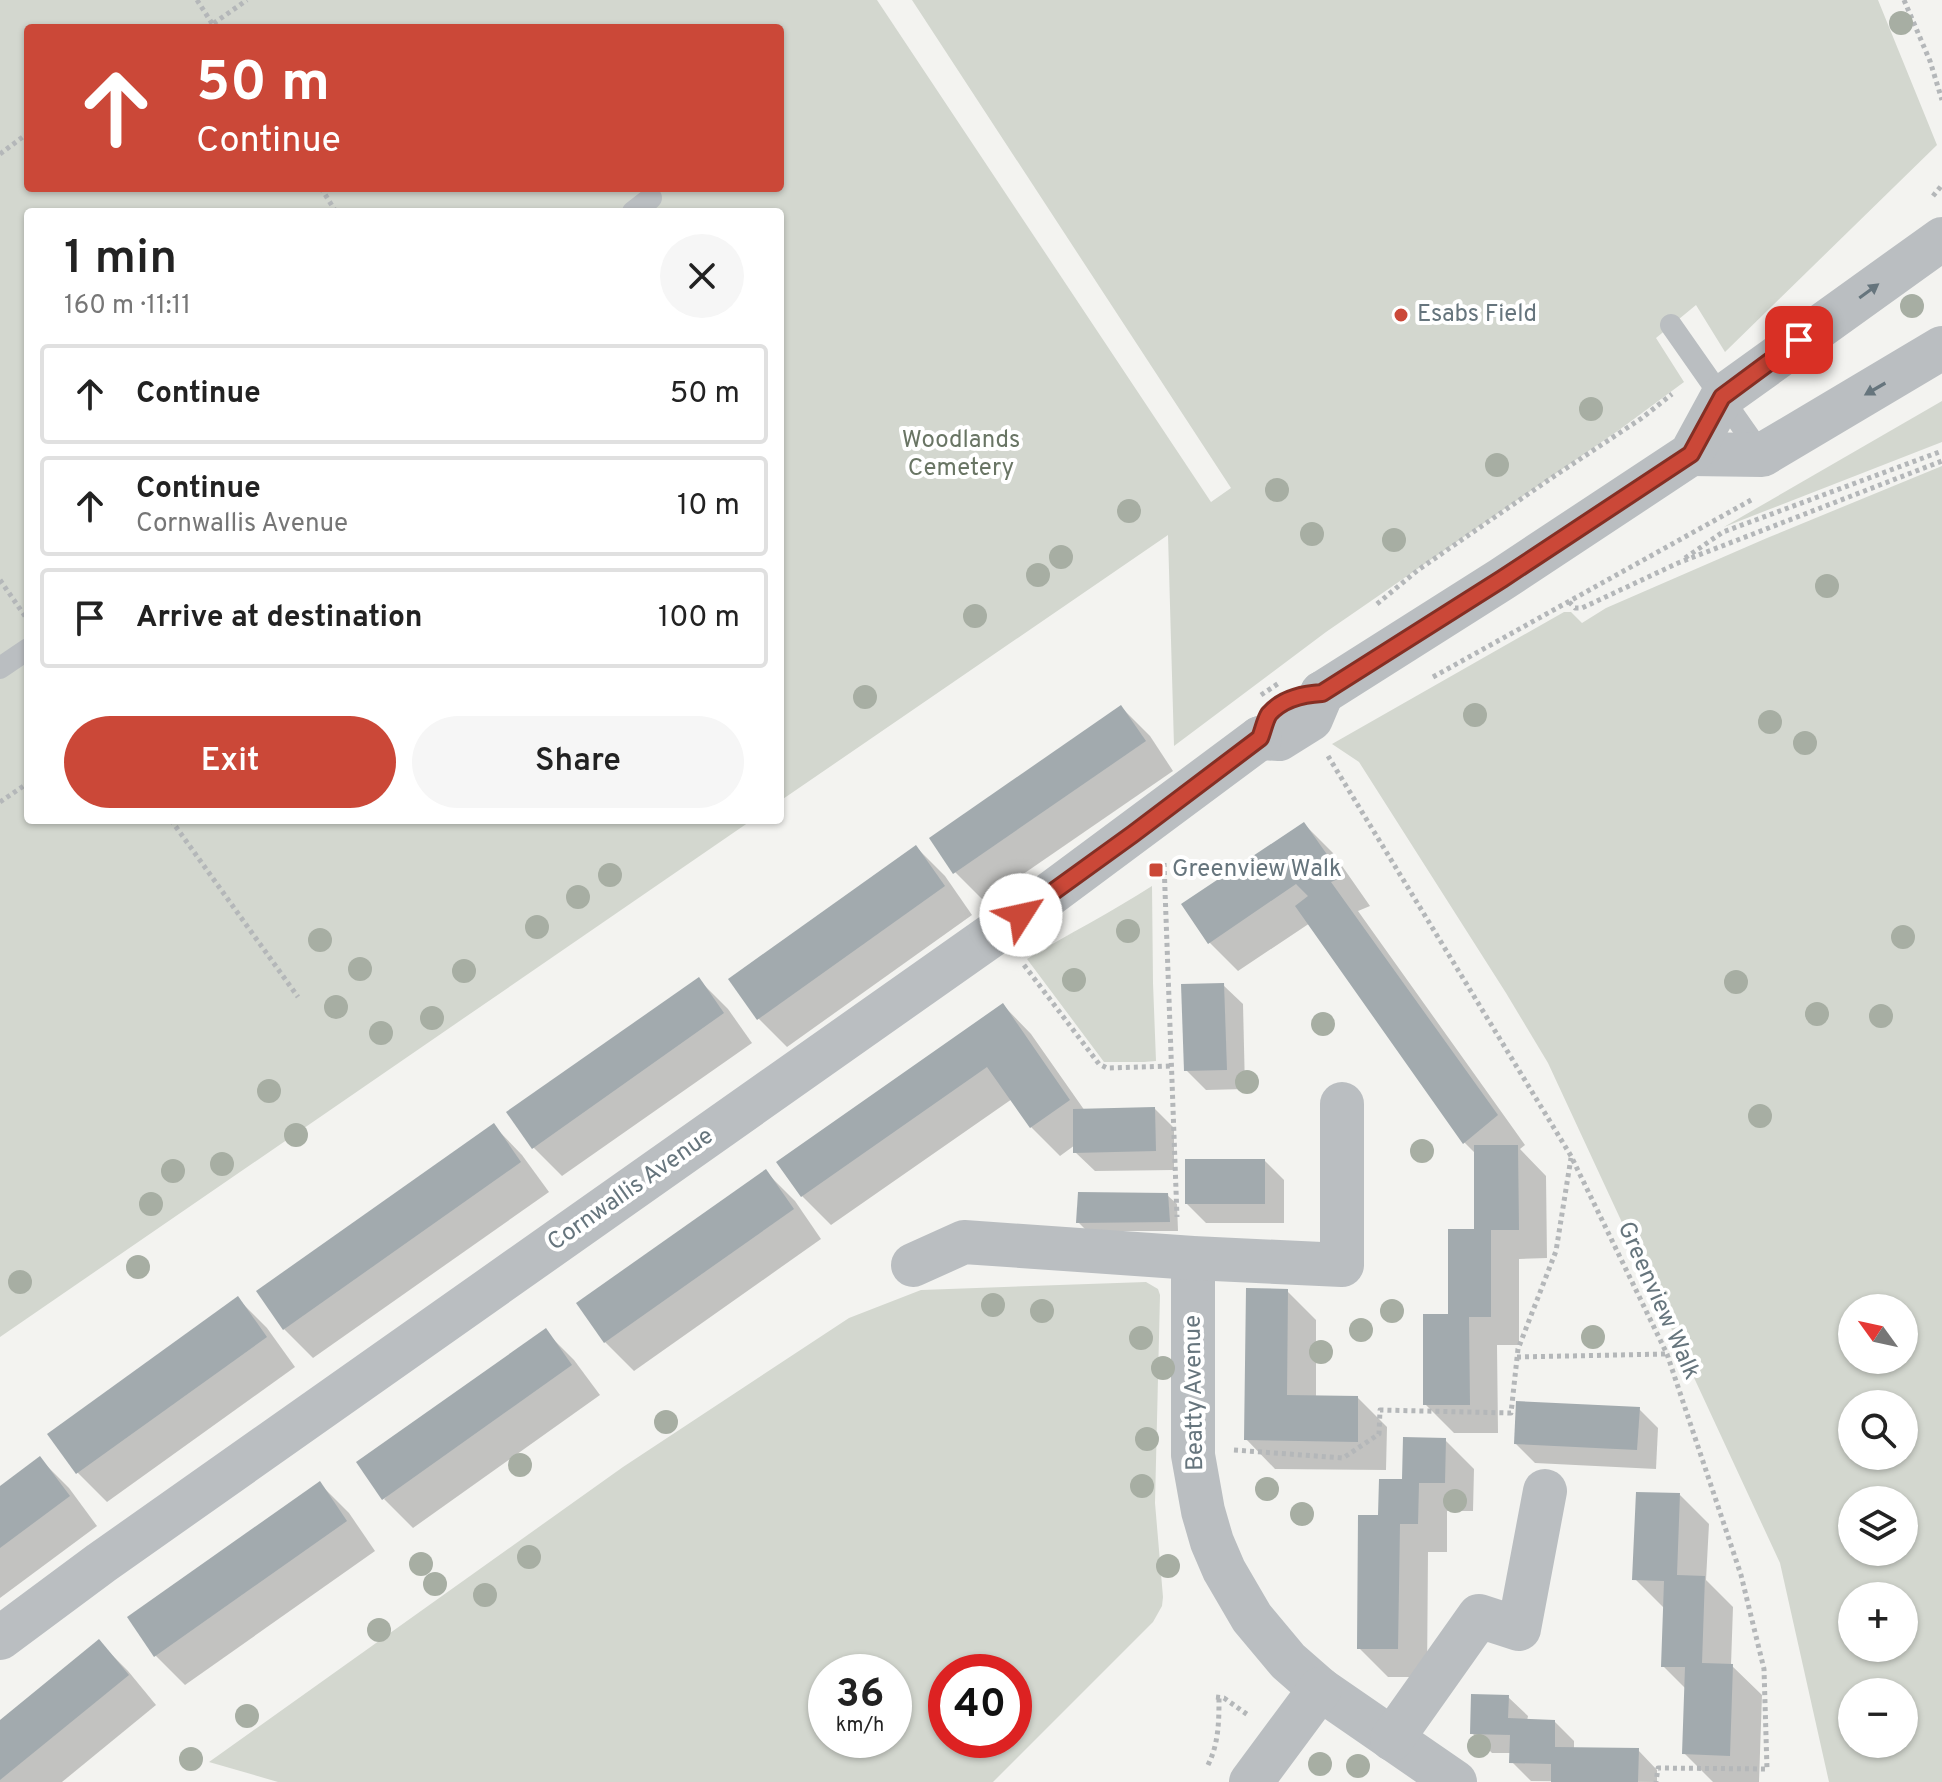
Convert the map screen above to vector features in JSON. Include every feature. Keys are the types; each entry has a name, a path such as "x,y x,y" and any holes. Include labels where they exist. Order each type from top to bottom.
{"street":[{"path":"1942,239 1712,382 1691,454 1762,455 1942,348"},
{"name":"Cornwallis Avenue","path":"0,1638 101,1563 1046,897 1260,738 1268,715 1280,706 1299,694 1322,693 1691,454"},
{"path":"913,1265 964,1242 1342,1265 1342,1104"},
{"name":"Beatty Avenue","path":"1193,1258 1195,1471 1212,1542 1230,1580 1252,1618 1288,1661 1320,1689 1455,1782"},
{"path":"1392,1739 1479,1616 1519,1629 1545,1491"},
{"path":"1251,1782 1320,1689"}],"lane":[{"path":"638,208 651,198"},
{"path":"1671,325 1762,455"},
{"path":"0,668 24,652"}],"path":[{"path":"197,0 210,24"},
{"path":"216,24 247,0"},
{"path":"1904,0 1930,61 1942,100"},
{"path":"0,154 24,136"},
{"path":"1502,512 1651,411 1712,382"},
{"path":"1678,563 1723,532 1942,451"},
{"path":"1569,602 1580,609 1678,563 1942,461"},
{"path":"0,580 24,615"},
{"path":"1432,678 1595,587"},
{"name":"Greenview Walk","path":"1327,755 1571,1156 1667,1354 1741,1575 1764,1669 1767,1769 1658,1768 1656,1782"},
{"path":"0,802 24,786"},
{"path":"174,824 298,997"},
{"path":"1163,862 1179,1248 1193,1258"},
{"path":"1016,954 1099,1064 1107,1068 1172,1065"},
{"path":"1193,1447 1343,1458 1379,1434 1380,1410 1511,1413 1518,1349 1556,1251 1571,1156"},
{"path":"1517,1357 1667,1354"},
{"path":"1208,1765 1219,1725 1217,1697 1224,1698 1249,1716"}],"green space":[{"name":"Woodlands Cemetery","path":"0,0 877,0 1211,502 1231,488 912,0 1878,0 1937,145 1725,352 1696,305 1656,338 1684,382 1619,430 1326,632 1174,746 1168,535 784,798 784,208 24,208 24,824 746,824 0,1337"},
{"path":"1942,401 1942,442 1724,527"},
{"path":"1942,466 1942,1782 1829,1782 1780,1563 1548,1063 1359,762 1332,744 1564,612 1571,612 1582,623 1606,608"},
{"path":"1152,886 1156,1061 1104,1062 1027,959"},
{"path":"1146,1282 1158,1289 1160,1295 1155,1503 1163,1597 1162,1606 1153,1622 1032,1743 1032,1654 928,1654 928,1758 1017,1758 993,1782 278,1782 209,1762 623,1467 849,1318 921,1290"}],"building":[{"path":"1121,705 1146,741 953,874 929,838"},
{"path":"1304,822 1343,877 1331,882 1498,1115 1463,1144 1295,906 1308,896 1296,884 1208,944 1181,904"},
{"path":"916,845 945,886 757,1020 728,979"},
{"path":"699,977 724,1013 532,1149 506,1112"},
{"path":"1224,983 1227,1070 1184,1071 1181,984"},
{"path":"1003,1003 1070,1100 1030,1128 987,1067 801,1197 776,1162"},
{"path":"1155,1107 1156,1151 1073,1153 1073,1109"},
{"path":"494,1123 521,1162 283,1330 256,1291"},
{"path":"1474,1145 1518,1145 1519,1230 1491,1230 1491,1317 1469,1317 1470,1405 1423,1405 1423,1314 1448,1314 1448,1229 1474,1229"},
{"path":"1185,1159 1265,1159 1265,1204 1185,1204"},
{"path":"766,1169 794,1209 604,1343 576,1303"},
{"path":"1078,1192 1168,1193 1170,1222 1076,1223"},
{"path":"1246,1288 1288,1289 1287,1395 1358,1396 1358,1442 1244,1440"},
{"path":"238,1296 267,1337 76,1474 47,1434"},
{"path":"546,1328 572,1365 382,1500 356,1462"},
{"path":"1516,1401 1640,1407 1637,1450 1514,1444"},
{"path":"1403,1437 1446,1438 1445,1483 1419,1483 1418,1524 1400,1524 1398,1649 1357,1649 1358,1515 1378,1515 1379,1479 1402,1479"},
{"path":"40,1456 70,1496 0,1548 0,1486"},
{"path":"320,1481 347,1521 154,1657 127,1617"},
{"path":"1636,1492 1680,1493 1677,1575 1705,1576 1702,1663 1733,1664 1730,1756 1682,1754 1685,1667 1661,1667 1664,1581 1632,1580"},
{"path":"99,1639 129,1675 0,1780 0,1720"},
{"path":"1471,1694 1509,1695 1508,1718 1555,1720 1555,1747 1639,1748 1638,1782 1551,1782 1551,1764 1509,1763 1510,1735 1470,1734"}],"place":[{"name":"Esabs Field","path":"1401,315"},
{"name":"Greenview Walk","path":"1156,870"}],"route":[{"path":"1021,915 1260,738 1268,715 1280,706 1299,694 1322,693 1691,454 1722,397 1799,340"}]}
